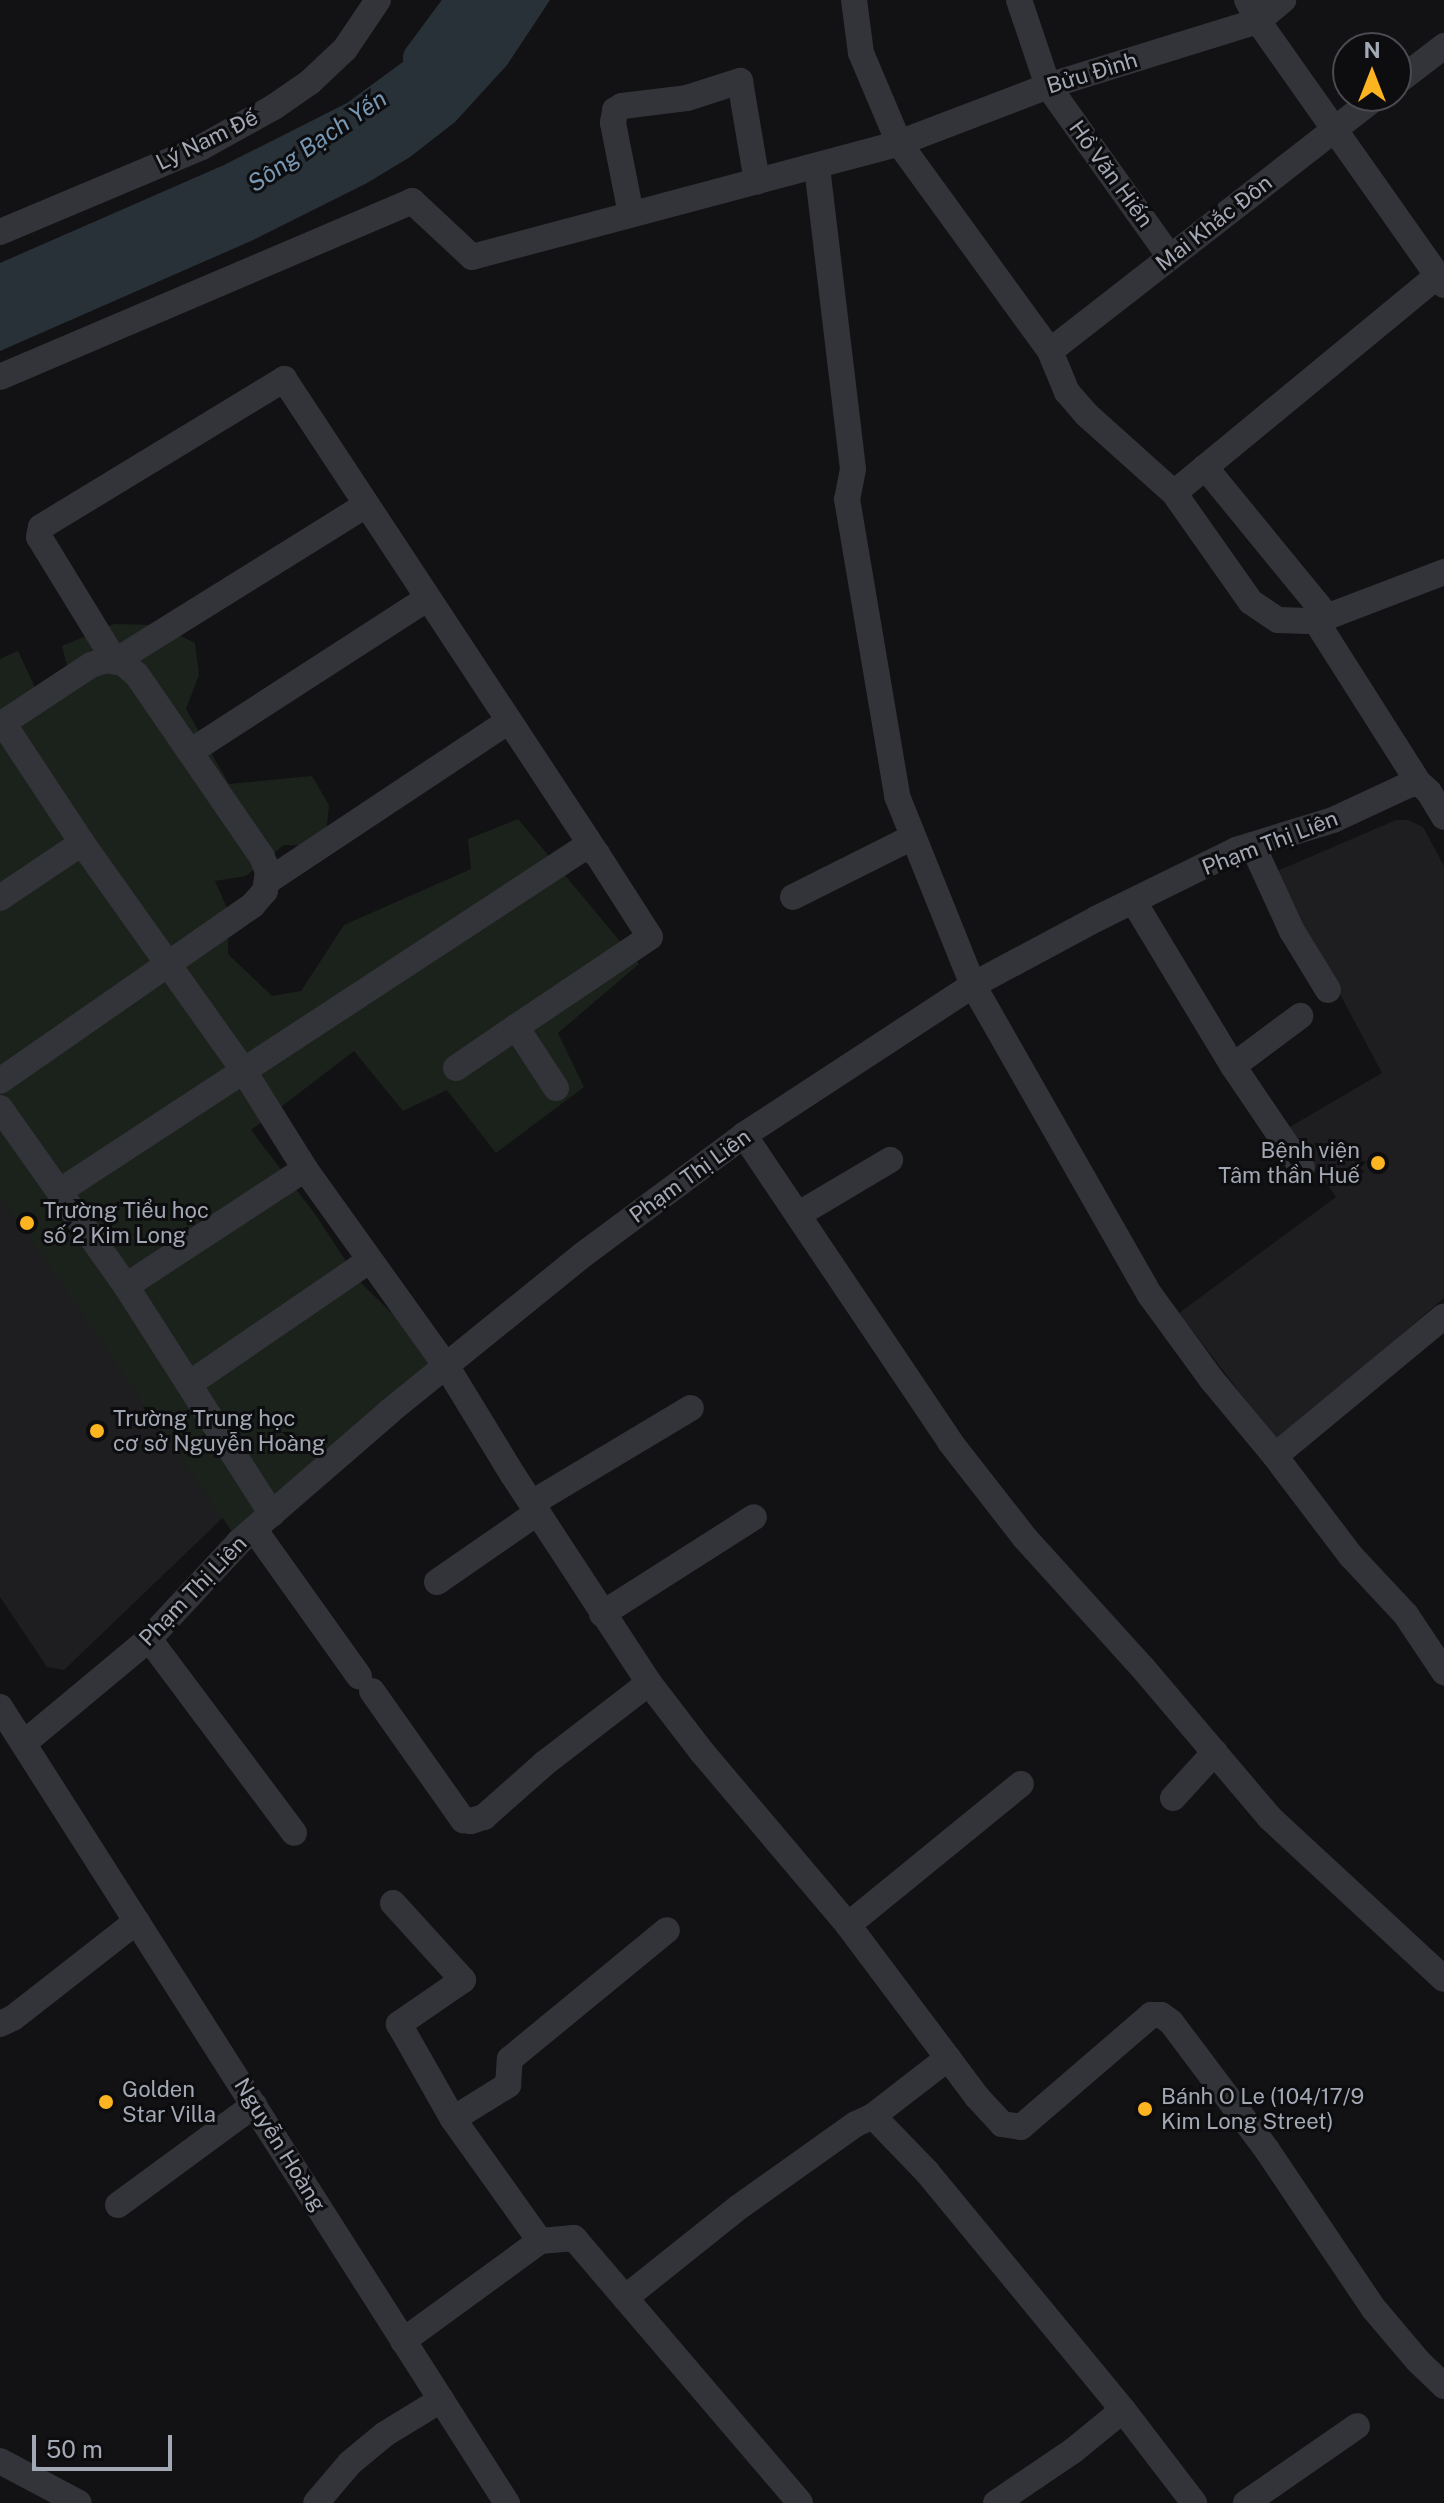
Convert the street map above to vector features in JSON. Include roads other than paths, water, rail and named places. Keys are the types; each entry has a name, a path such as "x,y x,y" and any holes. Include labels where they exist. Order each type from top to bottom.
{"street":[{"name":"Lý Nam Đế","path":"0,232 202,147 274,107 310,82 345,49 378,0"},
{"path":"854,0 861,53 899,143 1050,351 1067,392 1174,493 1251,602 1278,620 1321,618 1444,572"},
{"name":"Hồ Văn Hiến","path":"1019,0 1048,86 1170,257"},
{"name":"Bửu Đình","path":"0,377 412,201 472,257 899,143 1283,0"},
{"path":"1174,493 1440,280 1252,11"},
{"path":"1412,71 1444,46"},
{"path":"631,214 613,123 615,110 622,106 687,98 740,81 757,182"},
{"name":"Mai Khắc Đôn","path":"1050,351 1357,112"},
{"path":"817,167 853,469 847,499 897,796 973,985 1150,1295 1212,1380 1351,1556 1406,1615 1444,1672"},
{"path":"268,881 262,857 137,675 115,661 39,537 41,527 284,379 650,937 456,1068"},
{"path":"1205,467 1321,618 1419,783 1429,792 1444,817"},
{"path":"366,505 115,661 91,665 1,724 242,1068 305,1169 447,1367 602,1614 649,1683 702,1752 848,1925 1002,2124 1021,2127 1151,2015 1161,2015 1171,2022 1267,2150 1374,2309 1418,2361 1444,2386"},
{"path":"190,752 428,598"},
{"path":"0,1081 253,905 268,881 509,721"},
{"name":"Phạm Thị Liên","path":"24,1743 149,1639 263,1522 390,1411 584,1254 744,1135 973,985 1236,850 1333,820 1380,796 1419,783"},
{"path":"793,897 913,837"},
{"path":"0,898 82,843"},
{"path":"1253,846 1292,931 1328,990"},
{"path":"60,1191 575,850 585,847 597,854"},
{"path":"1134,902 1233,1066 1302,1168"},
{"path":"1233,1066 1300,1016"},
{"path":"516,1027 556,1088"},
{"path":"0,1108 126,1286 189,1384 263,1522 365,1684 463,1820 484,1817 545,1763 649,1683"},
{"path":"744,1135 959,1454 1025,1538 1142,1667 1269,1817 1444,1979"},
{"path":"799,1214 890,1160"},
{"path":"126,1286 305,1169"},
{"path":"189,1384 370,1260"},
{"path":"1275,1456 1444,1316"},
{"path":"437,1582 535,1507 691,1408"},
{"path":"602,1614 754,1517"},
{"path":"149,1639 294,1833"},
{"name":"Nguyễn Hoàng","path":"2,1714 24,1743 507,2503"},
{"path":"1173,1798 1215,1752"},
{"path":"848,1925 1021,1784"},
{"path":"393,1903 463,1980 399,2024 453,2119 540,2241"},
{"path":"0,2024 13,2018 137,1921"},
{"path":"453,2119 462,2110 508,2085 510,2059 667,1930"},
{"path":"625,2298 739,2207 856,2124 873,2116 948,2058"},
{"path":"118,2205 254,2105"},
{"path":"873,2116 927,2172 1123,2410 1194,2503"},
{"path":"403,2341 540,2241 574,2238 800,2503"},
{"path":"316,2503 350,2463 441,2400"},
{"path":"996,2503 1074,2450 1123,2410"},
{"path":"1246,2503 1357,2426"},
{"path":"0,2461 79,2503"}],"water":[{"path":"467,0 550,0 507,65 455,122 410,157 367,183 251,241 0,351 0,263 224,165 347,103 426,45"}],"waterway":[{"name":"Sông Bạch Yến","path":"420,58 463,0"}],"place":[{"name":"Bệnh viện Tâm thần Huế","path":"1378,1163"},
{"name":"Trường Tiểu học số 2 Kim Long","path":"27,1223"},
{"name":"Trường Trung học cơ sở Nguyễn Hoàng","path":"97,1431"},
{"name":"Golden Star Villa","path":"106,2102"},
{"name":"Bánh O Le (104/17/9 Kim Long Street)","path":"1145,2109"}]}
